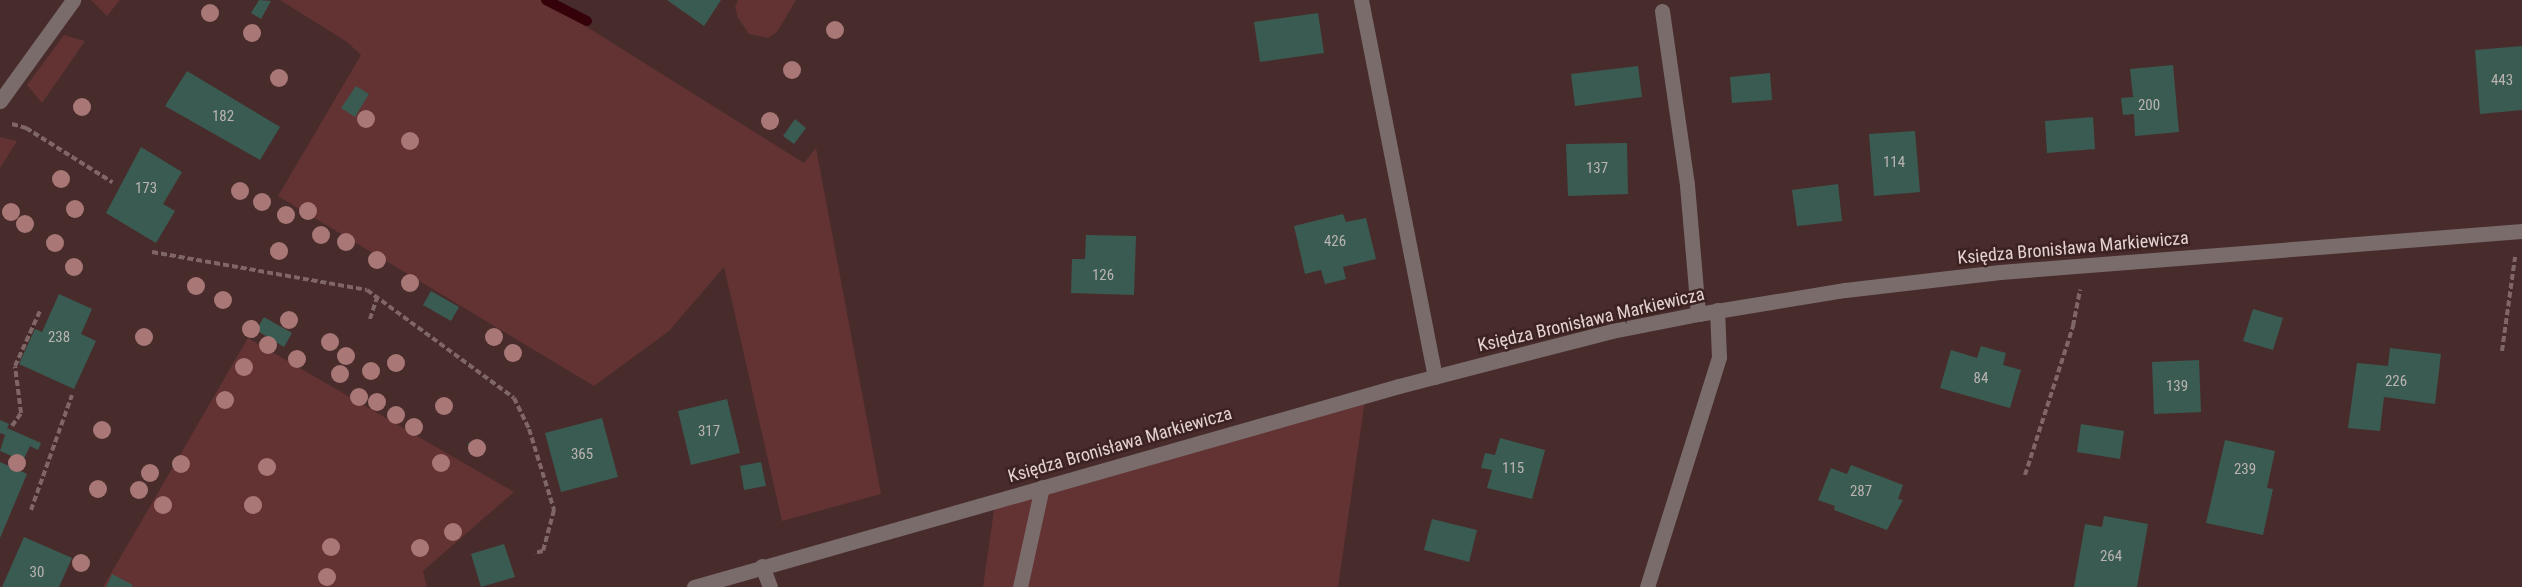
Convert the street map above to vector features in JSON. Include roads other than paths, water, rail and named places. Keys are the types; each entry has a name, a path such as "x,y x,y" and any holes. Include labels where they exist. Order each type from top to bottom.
{"street":[{"path":"0,101 73,0"},
{"path":"1361,0 1435,377"},
{"path":"1662,11 1687,186 1698,314"},
{"name":"Księdza Bronisława Markiewicza","path":"694,587 1435,377 1612,331 1717,310 1845,290 2076,266 2517,232"},
{"path":"1647,587 1719,357 1717,310"},
{"path":"1020,587 1042,487"},
{"path":"762,566 770,587"}],"waterway":[{"path":"546,0 587,21"}]}
